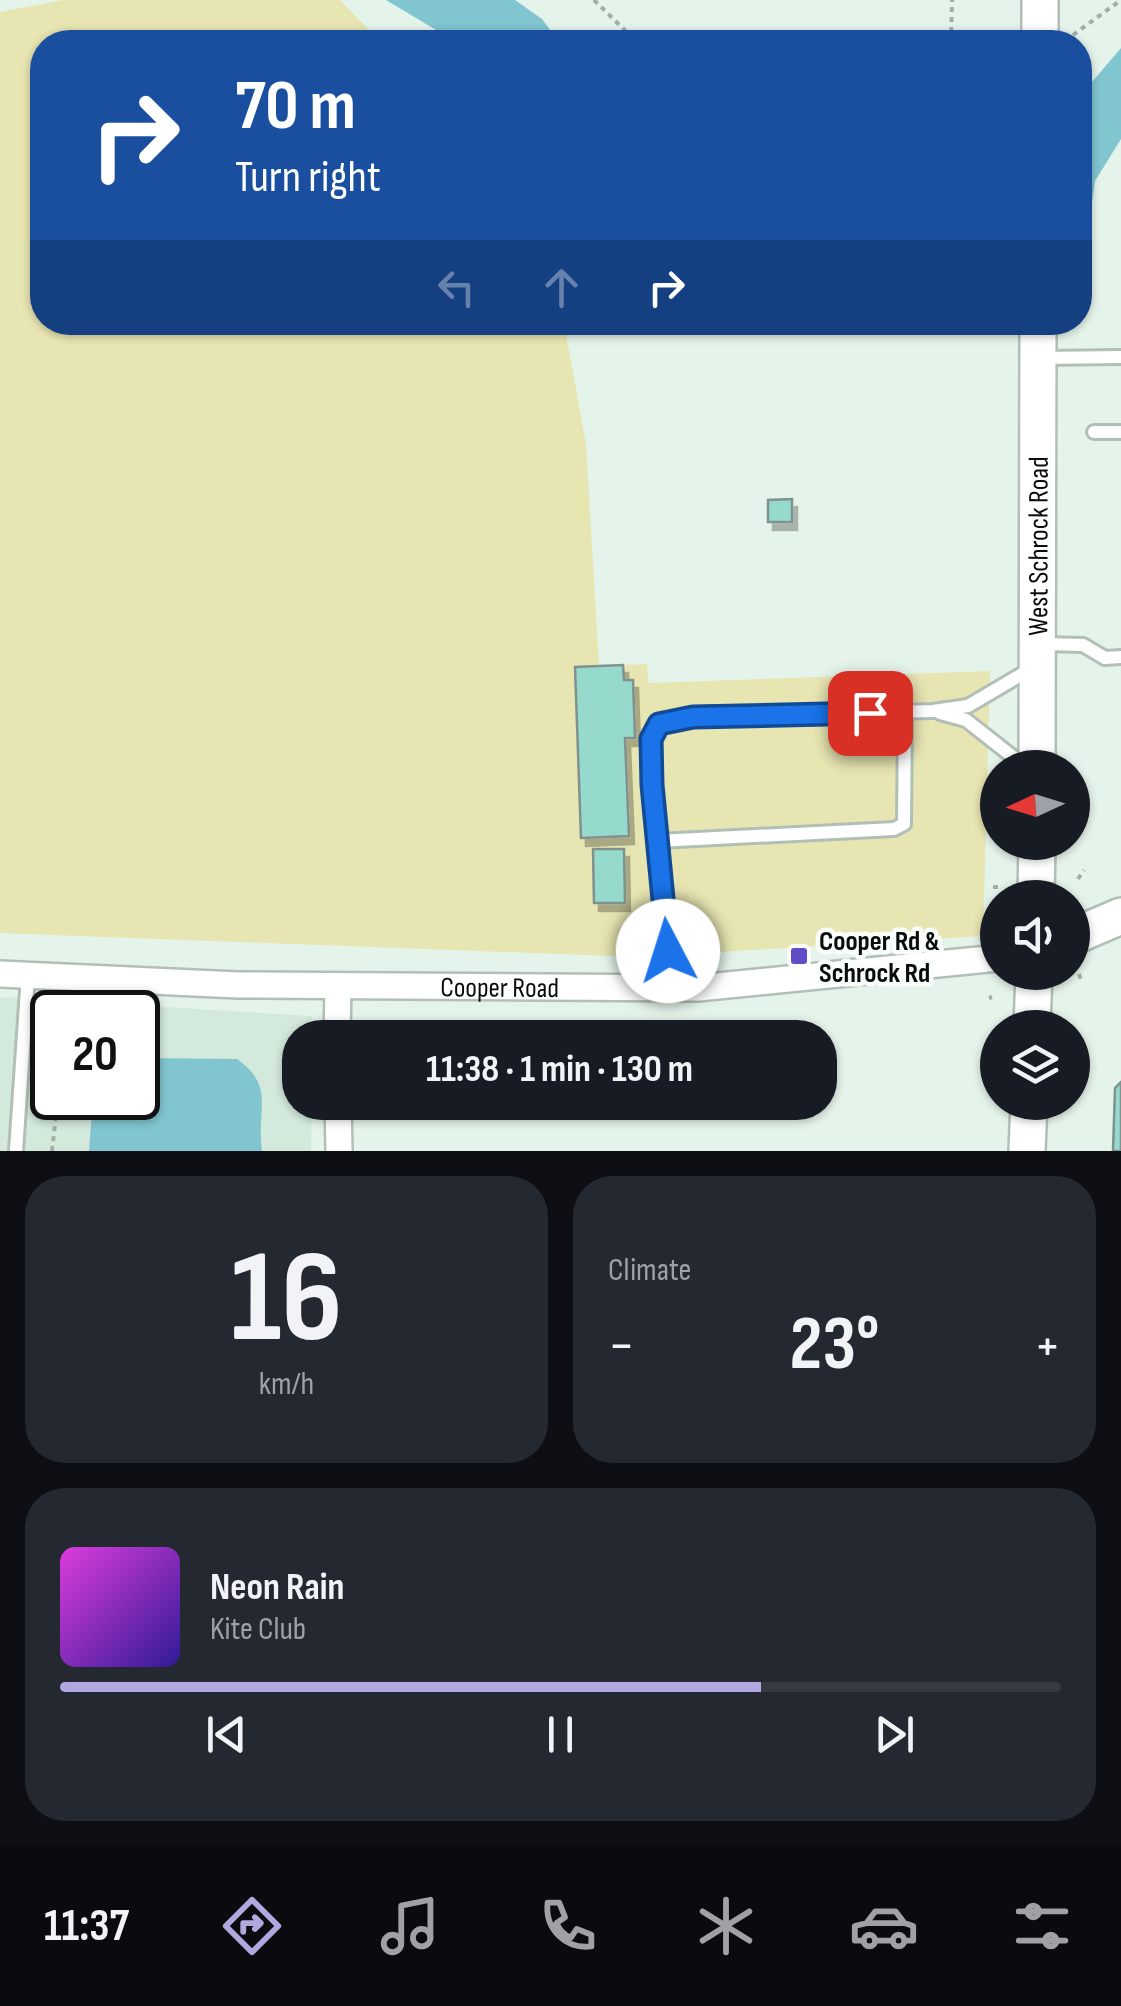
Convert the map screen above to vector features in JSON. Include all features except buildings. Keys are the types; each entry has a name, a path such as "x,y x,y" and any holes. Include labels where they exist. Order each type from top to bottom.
{"main road":[{"name":"West Schrock Road","path":"1037,750 1038,335"},
{"path":"1090,929 1121,916"},
{"path":"1028,1151 1029,1120"}],"street":[{"name":"Cooper Road","path":"0,974 338,986 672,988 785,981 980,960"},
{"path":"337,1020 338,986"},
{"path":"338,1120 338,1151"}],"lane":[{"path":"1038,358 1121,357"},
{"path":"1094,432 1121,432"},
{"path":"672,988 651,739 659,724 693,717 933,711 968,706 1038,654 1083,645 1105,658 1121,658"},
{"path":"933,711 966,720 1004,750"},
{"path":"658,842 894,830 904,824 905,712"},
{"path":"16,1151 28,975"}],"path":[{"path":"594,0 625,30"},
{"path":"951,30 952,0"},
{"path":"1048,22 1121,0"},
{"path":"1078,879 1084,870"},
{"path":"52,1151 56,1120"}],"shaded area":[{"path":"63,0 340,0 369,30 30,30 30,335 566,335 586,444 599,666 647,664 649,683 990,671 988,750 980,750 980,860 985,860 984,880 980,880 980,936 638,957 0,933 0,12"},
{"path":"0,997 30,999 30,1120 160,1120 160,1007 312,1016 312,1020 282,1020 282,1120 312,1120 311,1151 0,1151"}],"water":[{"path":"386,0 515,0 542,19 550,30 436,30"},
{"path":"1121,48 1121,139 1095,181 1092,203 1092,82"},
{"path":"160,1058 237,1059 257,1079 262,1100 262,1151 89,1151 91,1120 160,1120"}],"place":[{"name":"Cooper Rd & Schrock Rd","path":"799,956"}],"route":[{"path":"668,951 652,785 651,739 659,724 693,717 870,713"}]}
